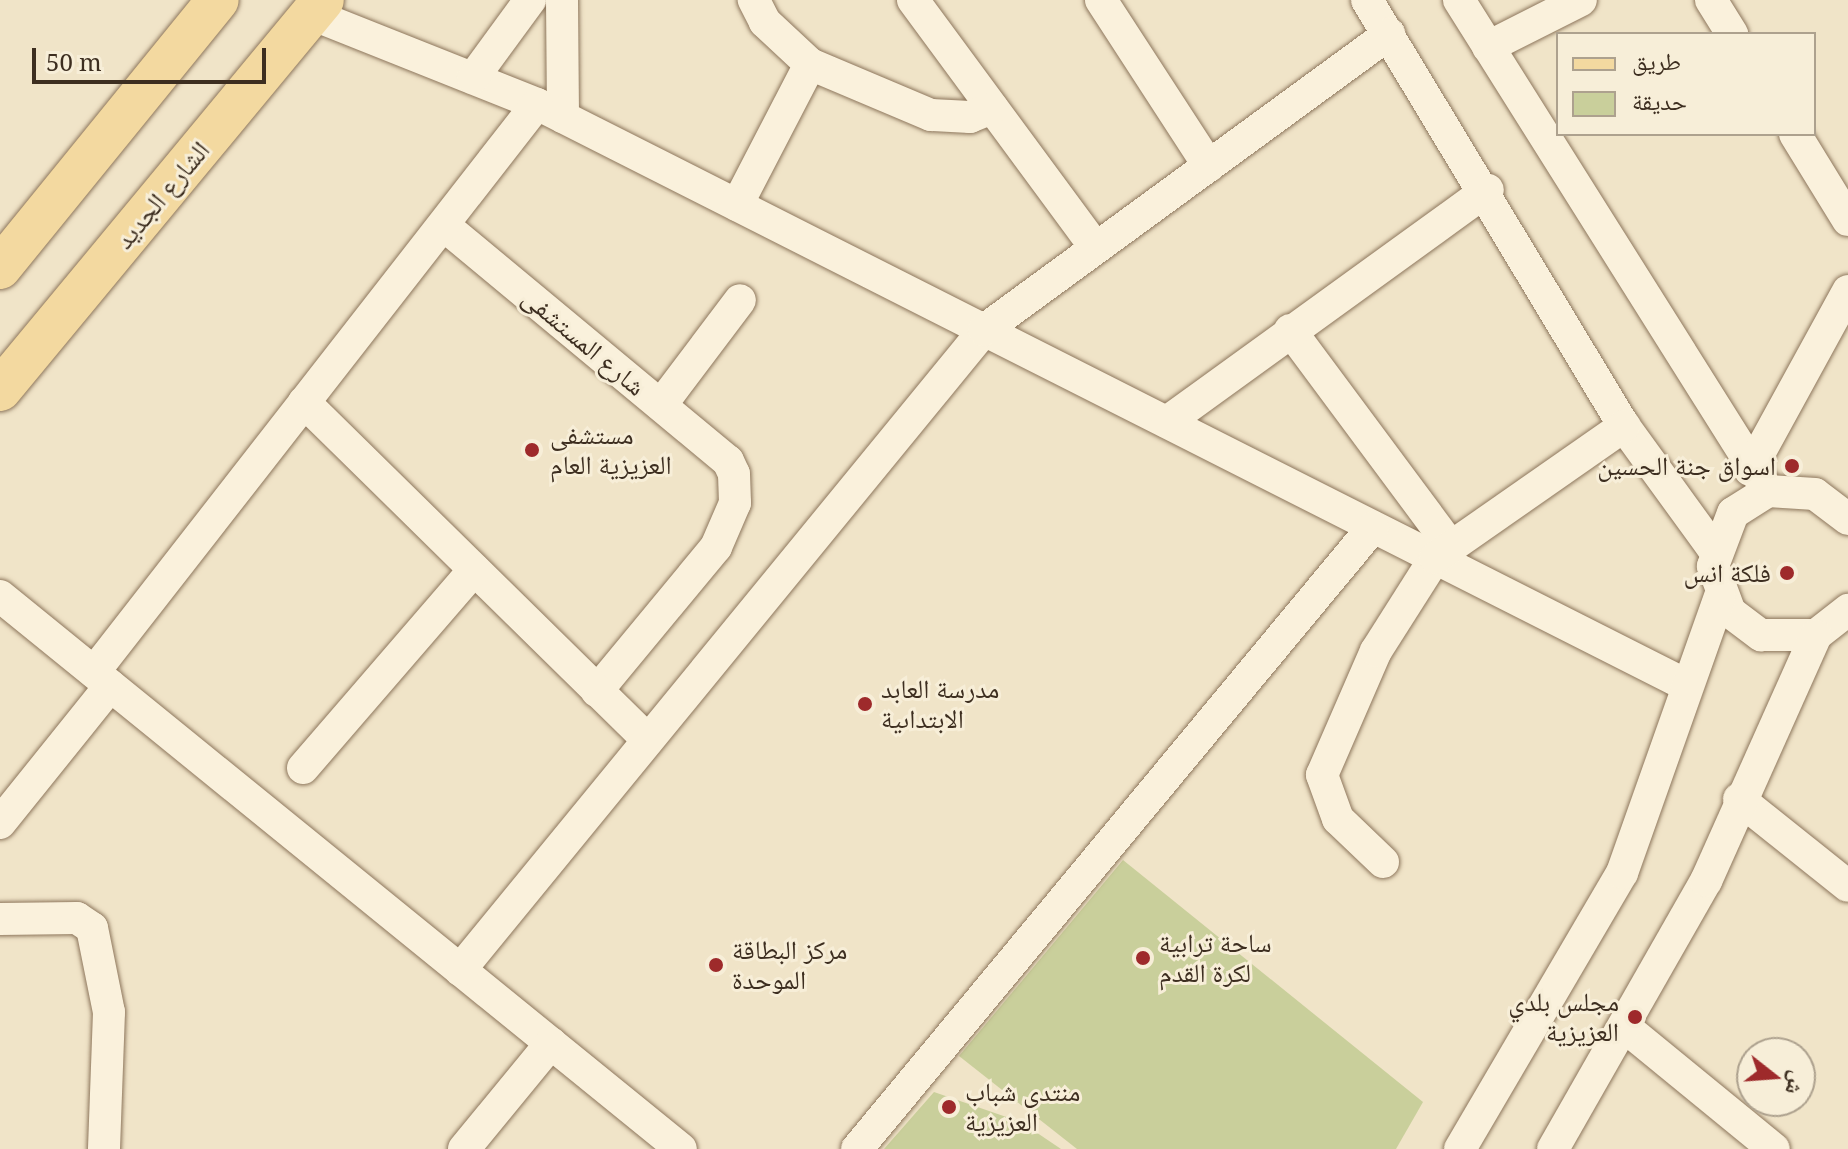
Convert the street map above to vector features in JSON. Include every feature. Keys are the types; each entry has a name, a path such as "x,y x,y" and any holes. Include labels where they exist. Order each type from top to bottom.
{"main road":[{"path":"0,268 218,0"},
{"name":"الشارع الجديد","path":"0,390 317,7"}],"street":[{"path":"473,78 530,0"},
{"path":"0,823 304,402 447,228 550,110 562,0"},
{"path":"754,0 765,22 810,64 931,115 970,117 992,108"},
{"path":"913,0 1096,248"},
{"path":"1101,0 1209,166"},
{"path":"1367,0 1488,190 1624,426 1714,550 1720,597 1686,685 1650,808 1622,873 1460,1149"},
{"path":"1459,0 1759,481 1815,494 1848,491"},
{"path":"1488,47 1581,0"},
{"path":"1711,0 1731,32"},
{"path":"317,7 550,110 1373,527 1443,553 1686,685"},
{"path":"460,970 984,330 1389,34"},
{"path":"737,205 810,64"},
{"path":"1796,136 1848,220"},
{"path":"1167,422 1290,330 1488,190"},
{"name":"شارع المستشفى","path":"447,228 728,461 735,503 716,547 597,691"},
{"path":"1714,550 1733,513 1759,481 1848,291"},
{"path":"661,405 740,300"},
{"path":"1290,330 1443,553"},
{"path":"304,402 648,740"},
{"path":"1383,862 1338,819 1322,775 1376,651 1443,553 1624,426"},
{"path":"1815,494 1848,519"},
{"path":"857,1149 1373,527"},
{"path":"303,768 474,570"},
{"path":"0,596 681,1149"},
{"path":"1720,597 1761,635 1816,635"},
{"path":"1553,1149 1626,1028 1706,881 1739,799 1816,635 1848,611"},
{"path":"1739,799 1848,886"},
{"path":"0,919 77,918 92,928 109,1012 104,1149"},
{"path":"1626,1028 1774,1149"},
{"path":"464,1149 551,1043"}],"green space":[{"name":"ساحة ترابية لكرة القدم","path":"1123,860 1423,1102 1396,1149 1077,1149 959,1056"},
{"name":"منتدى شباب العزيزية","path":"934,1092 1021,1122 1061,1149 884,1149"}],"place":[{"name":"مستشفى العزيزية العام","path":"532,450"},
{"name":"اسواق جنة الحسين","path":"1792,466"},
{"name":"فلكة انس","path":"1787,573"},
{"name":"مدرسة العابد الابتداىية","path":"865,704"},
{"name":"ساحة ترابية لكرة القدم","path":"1143,958"},
{"name":"مركز البطاقة الموحدة","path":"716,965"},
{"name":"مجلس بلدي العزيزية","path":"1635,1017"},
{"name":"منتدى شباب العزيزية","path":"949,1107"}]}
